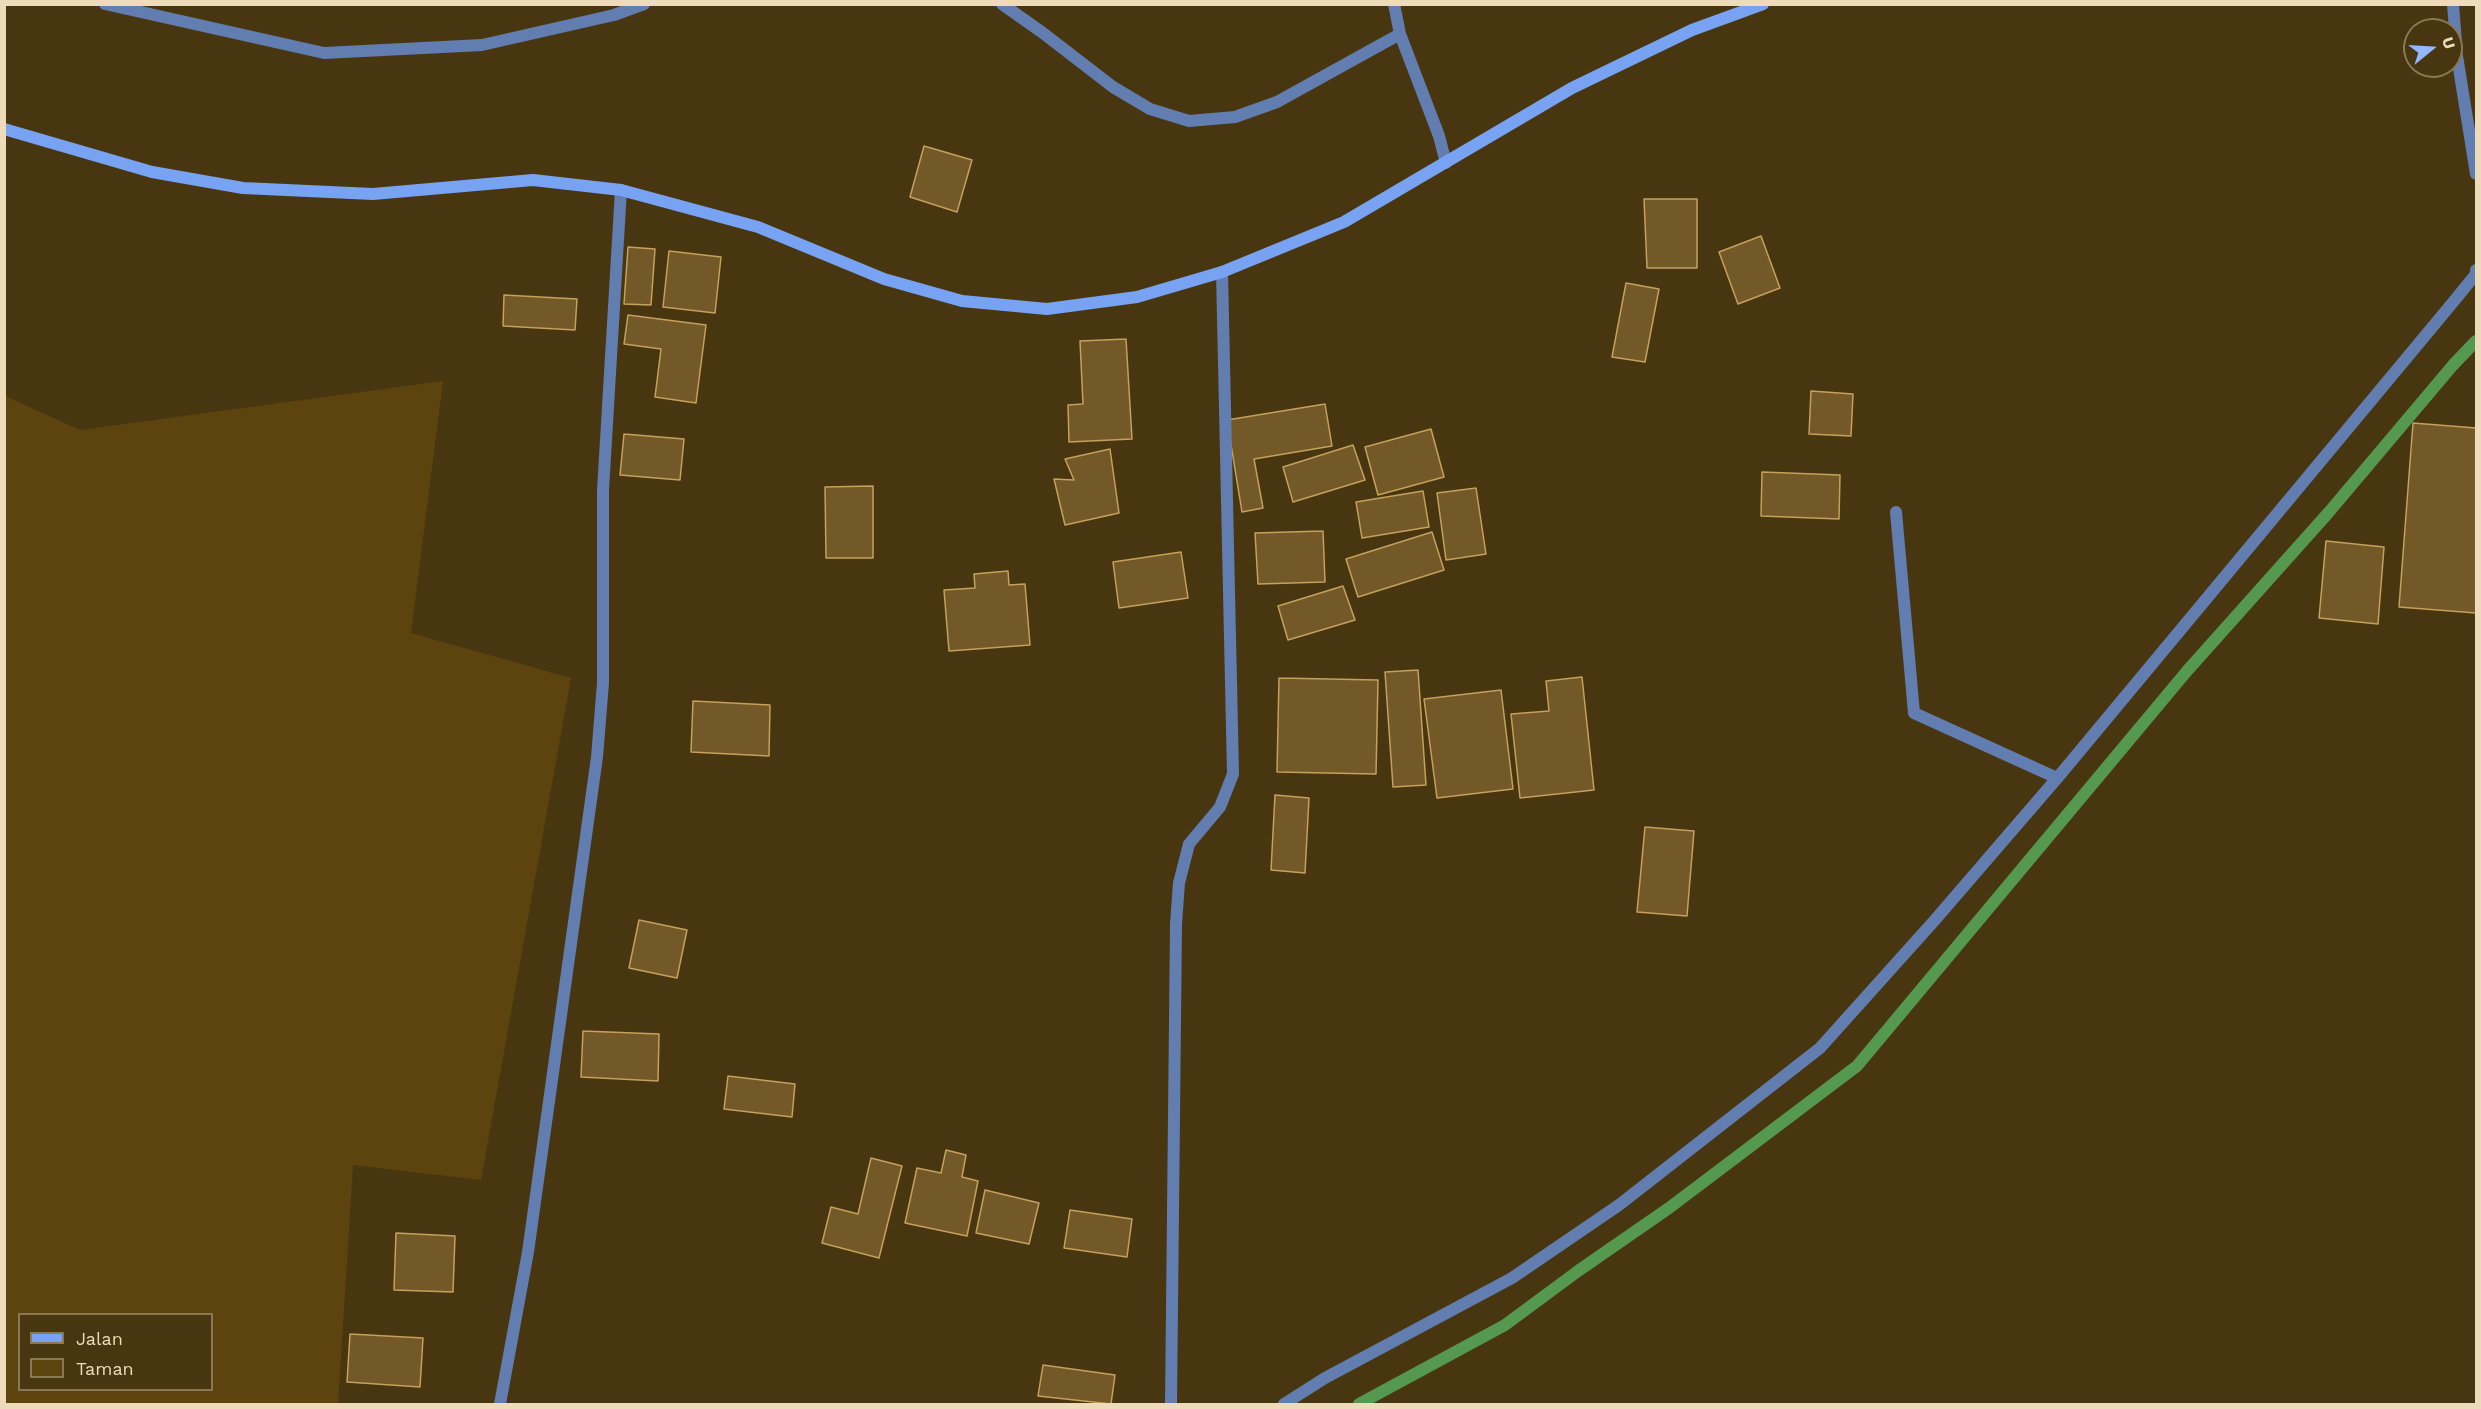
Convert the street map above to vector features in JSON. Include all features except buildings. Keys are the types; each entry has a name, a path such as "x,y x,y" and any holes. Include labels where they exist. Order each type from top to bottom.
{"main road":[{"path":"4,129 152,172 243,188 373,194 532,180 621,190 758,227 884,279 962,301 1047,309 1137,297 1222,272 1344,222 1572,88 1692,30 1763,4"}],"street":[{"path":"105,4 324,53 483,45 614,15 644,4"},
{"path":"1002,4 1113,87 1150,108 1189,121 1235,117 1277,102 1400,34"},
{"path":"1394,4 1400,34 1439,136 1446,163"},
{"path":"2453,4 2457,56 2476,174"},
{"path":"500,1404 529,1241 597,757 603,683 603,490 621,190"},
{"path":"1284,1404 1325,1378 1512,1278 1619,1205 1820,1048 1934,921 2057,778 2417,346 2476,274 2476,270"},
{"path":"1171,1404 1176,924 1179,883 1188,844 1220,807 1233,774 1222,272"},
{"path":"1896,512 1914,713 2057,778"}],"green space":[{"path":"443,381 411,633 571,678 481,1180 353,1165 338,1404 5,1404 5,396 80,430"}],"waterway":[{"path":"1359,1404 1505,1325 1669,1208 1857,1066 2187,671 2329,512 2476,341"}]}
